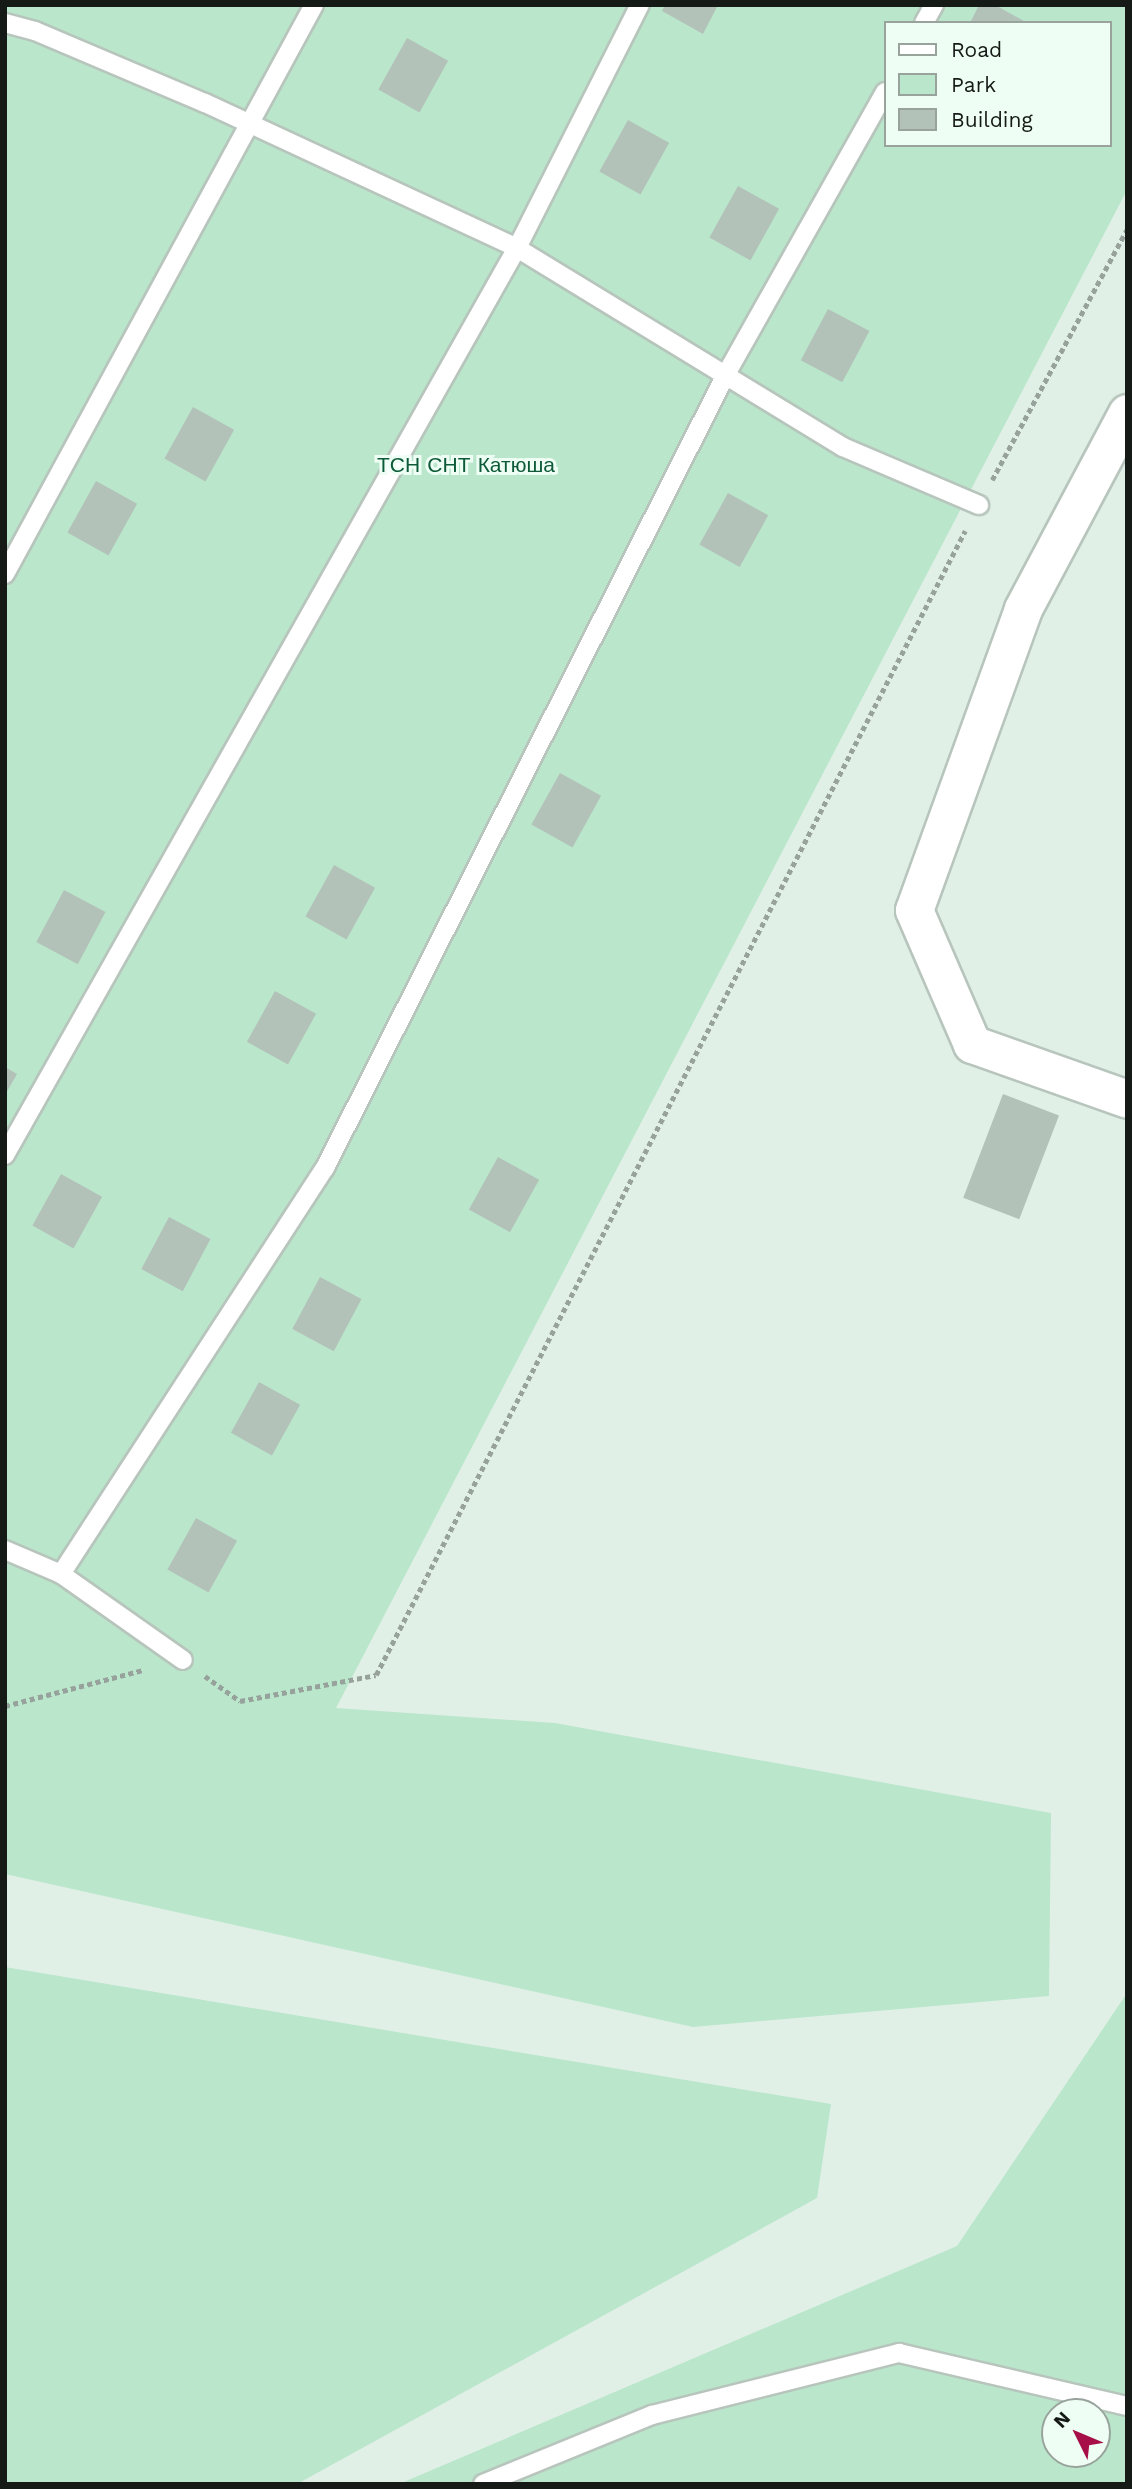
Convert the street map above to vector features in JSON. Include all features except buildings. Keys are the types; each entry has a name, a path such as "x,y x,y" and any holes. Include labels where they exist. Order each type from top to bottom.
{"street":[{"path":"1127,413 1023,609 914,910 972,1044 1127,1098"}],"lane":[{"path":"5,573 252,125 314,5"},
{"path":"5,1155 517,248 640,5"},
{"path":"925,21 934,5"},
{"path":"5,23 35,31 252,125 517,248 843,447 979,505"},
{"path":"61,1574 325,1168 725,376 884,94"},
{"path":"5,1550 61,1574 183,1660"},
{"path":"483,2484 652,2415 899,2353 1127,2406"}],"path":[{"path":"376,1675 979,505 1127,229"}],"green space":[{"name":"ТСН СНТ Катюша","path":"5,5 1127,5 1127,190 336,1708 555,1723 1051,1813 1049,1996 693,2027 5,1874"},
{"path":"5,1967 831,2104 817,2198 297,2484 5,2484"},
{"path":"1127,1993 1127,2484 399,2484 957,2246"}]}
